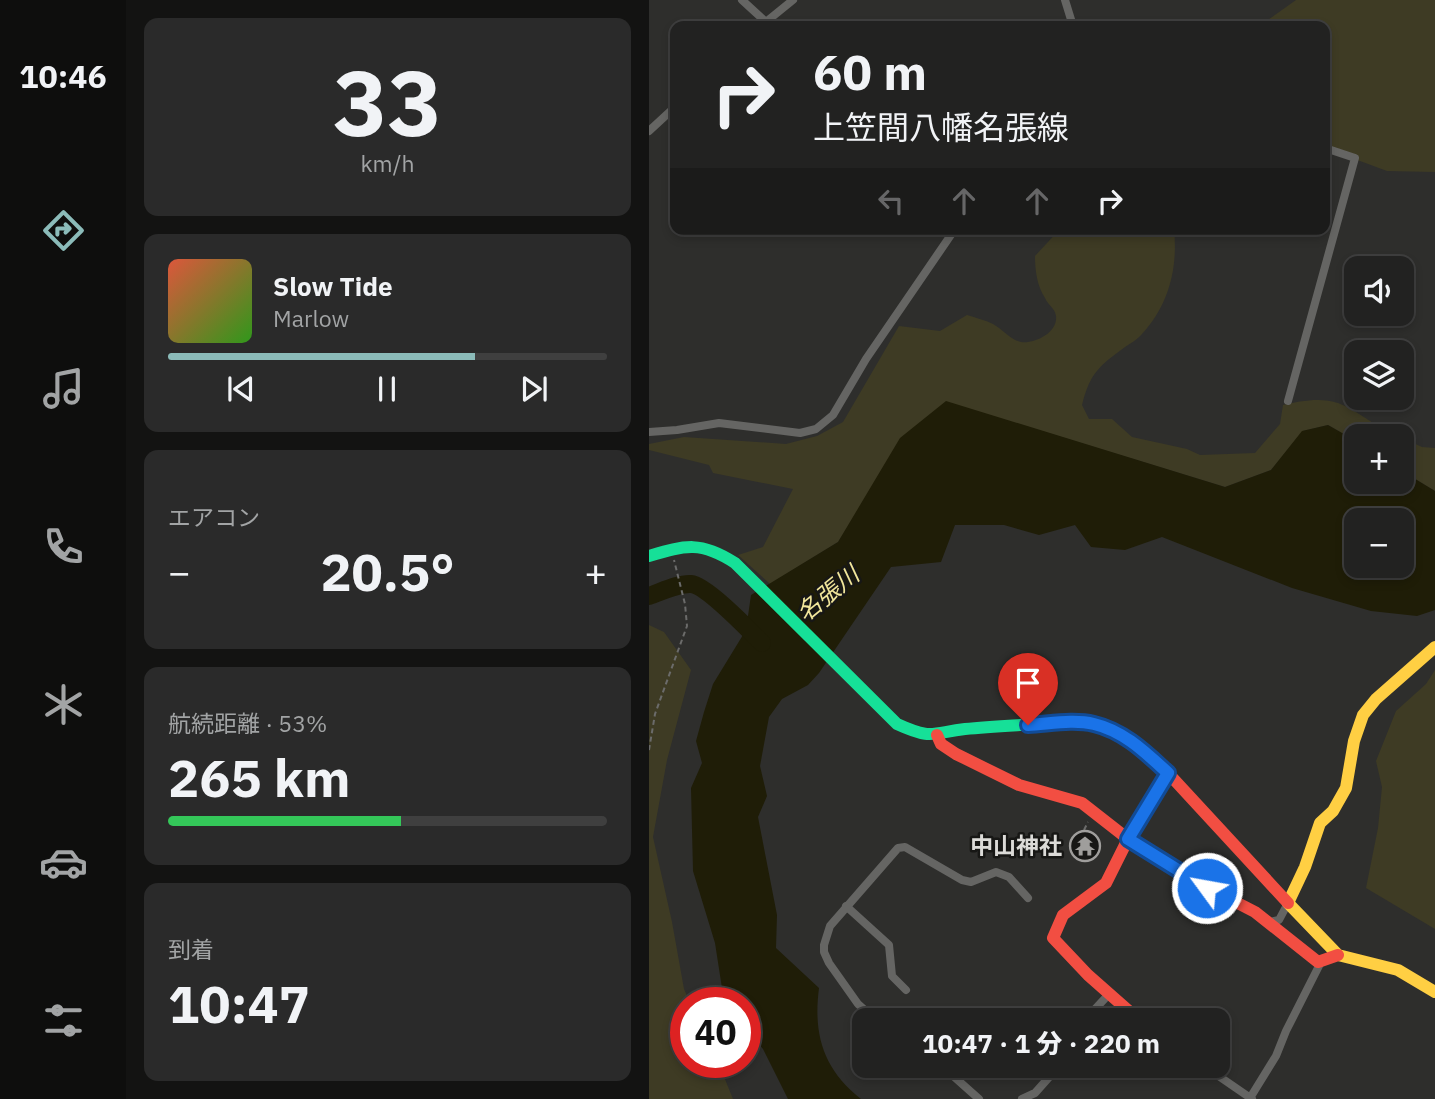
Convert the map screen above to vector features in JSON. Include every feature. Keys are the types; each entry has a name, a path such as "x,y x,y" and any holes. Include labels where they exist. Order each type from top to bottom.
{"main road":[{"path":"649,556 679,546 693,545 721,553 742,568 897,724 919,734 937,735 963,729 1068,722 1094,724 1123,736 1168,773 1338,955 1398,971 1435,992"},
{"path":"1288,903 1305,867 1320,823 1333,811 1345,788 1354,741 1363,715 1376,699 1435,647"},
{"path":"937,735 941,744 956,754 1019,785 1082,803 1128,839 1189,878 1255,912 1313,960 1321,962 1338,955"},
{"path":"1125,1008 1053,938 1063,915 1106,883 1128,839 1168,773"}],"street":[{"path":"742,0 760,21"},
{"path":"767,21 793,0"},
{"path":"1065,0 1071,21"},
{"path":"649,131 670,112"},
{"path":"1288,401 1355,158 1330,150"},
{"path":"649,432 719,423 800,433 822,426 838,408 866,359 951,235"},
{"path":"862,1008 829,963 824,952 830,926 898,848 905,847 962,880 970,882 996,872 1009,877 1028,898"},
{"path":"1269,922 1279,920 1288,903"},
{"path":"846,906 889,945 892,976 906,990"},
{"path":"1222,1078 1251,1098 1276,1056 1321,962"},
{"path":"1096,1008 1109,994"},
{"path":"955,1078 979,1099"},
{"path":"1022,1099 1035,1097 1050,1078"}],"path":[{"path":"649,750 655,714 687,626 675,561 666,551"}],"shaded area":[{"path":"1296,0 1435,0 1435,172 1387,171 1330,150 1330,21 1266,21"},
{"path":"1054,235 1174,235 1173,272 1159,311 1140,336 1108,360 1092,378 1082,405 1089,419 1112,419 1132,437 1187,449 1200,455 1255,453 1280,424 1283,405 1303,401 1325,400 1338,403 1344,406 1344,410 1352,410 1375,424 1344,424 1344,434 1328,425 1303,431 1271,470 1225,487 946,402 838,542 770,584 738,555 763,547 793,489 713,473 709,465 649,450 649,444 684,437 786,444 817,436 843,422 899,326 940,331 967,315 993,324 1021,342 1044,336 1053,328 1056,316 1040,288 1035,256"},
{"path":"1414,443 1435,448 1435,491 1414,478"},
{"path":"649,625 664,632 691,670 667,760 653,837 684,987 670,987 670,1078 724,1078 733,1099 649,1099"},
{"path":"1435,670 1435,929 1366,888 1378,828 1382,787 1376,761 1396,711 1426,684"}],"water":[{"name":"名張川","path":"946,401 1225,487 1271,470 1302,431 1328,425 1344,434 1344,494 1414,494 1414,478 1435,491 1435,610 1417,616 1371,611 1292,588 1162,537 1125,550 1091,547 1075,525 1039,535 1004,525 955,525 941,562 891,567 819,673 808,685 782,699 769,717 760,766 767,796 758,817 777,915 776,948 819,988 818,1021 823,1050 829,1063 848,1088 861,1099 788,1099 761,1047 761,987 722,987 715,943 693,871 691,788 702,763 696,741 704,712 713,684 746,630 751,595 838,542 900,438"}],"waterway":[{"path":"649,596 681,585 698,586 728,609 762,643"}],"traffic: fast":[{"path":"649,556 693,547 712,551 735,563 897,724 909,729 931,734 986,727 1074,723 1101,727 1126,738"}],"traffic: slow":[{"path":"1435,647 1376,699 1363,715 1354,741 1346,788 1333,811 1320,823 1305,867 1288,903 1338,955 1398,970 1435,992"}],"traffic: jam":[{"path":"937,735 941,744 956,754 1019,785 1082,803 1128,839 1189,878 1255,912 1318,962 1338,955"},
{"path":"1126,738 1168,773 1288,903"},
{"path":"1125,1008 1088,975 1053,938 1063,915 1106,883 1128,839 1168,773"}],"place":[{"name":"中山神社","path":"1085,846"}],"route":[{"path":"1028,725 1068,722 1094,724 1123,736 1168,773 1128,839 1207,888"}]}
